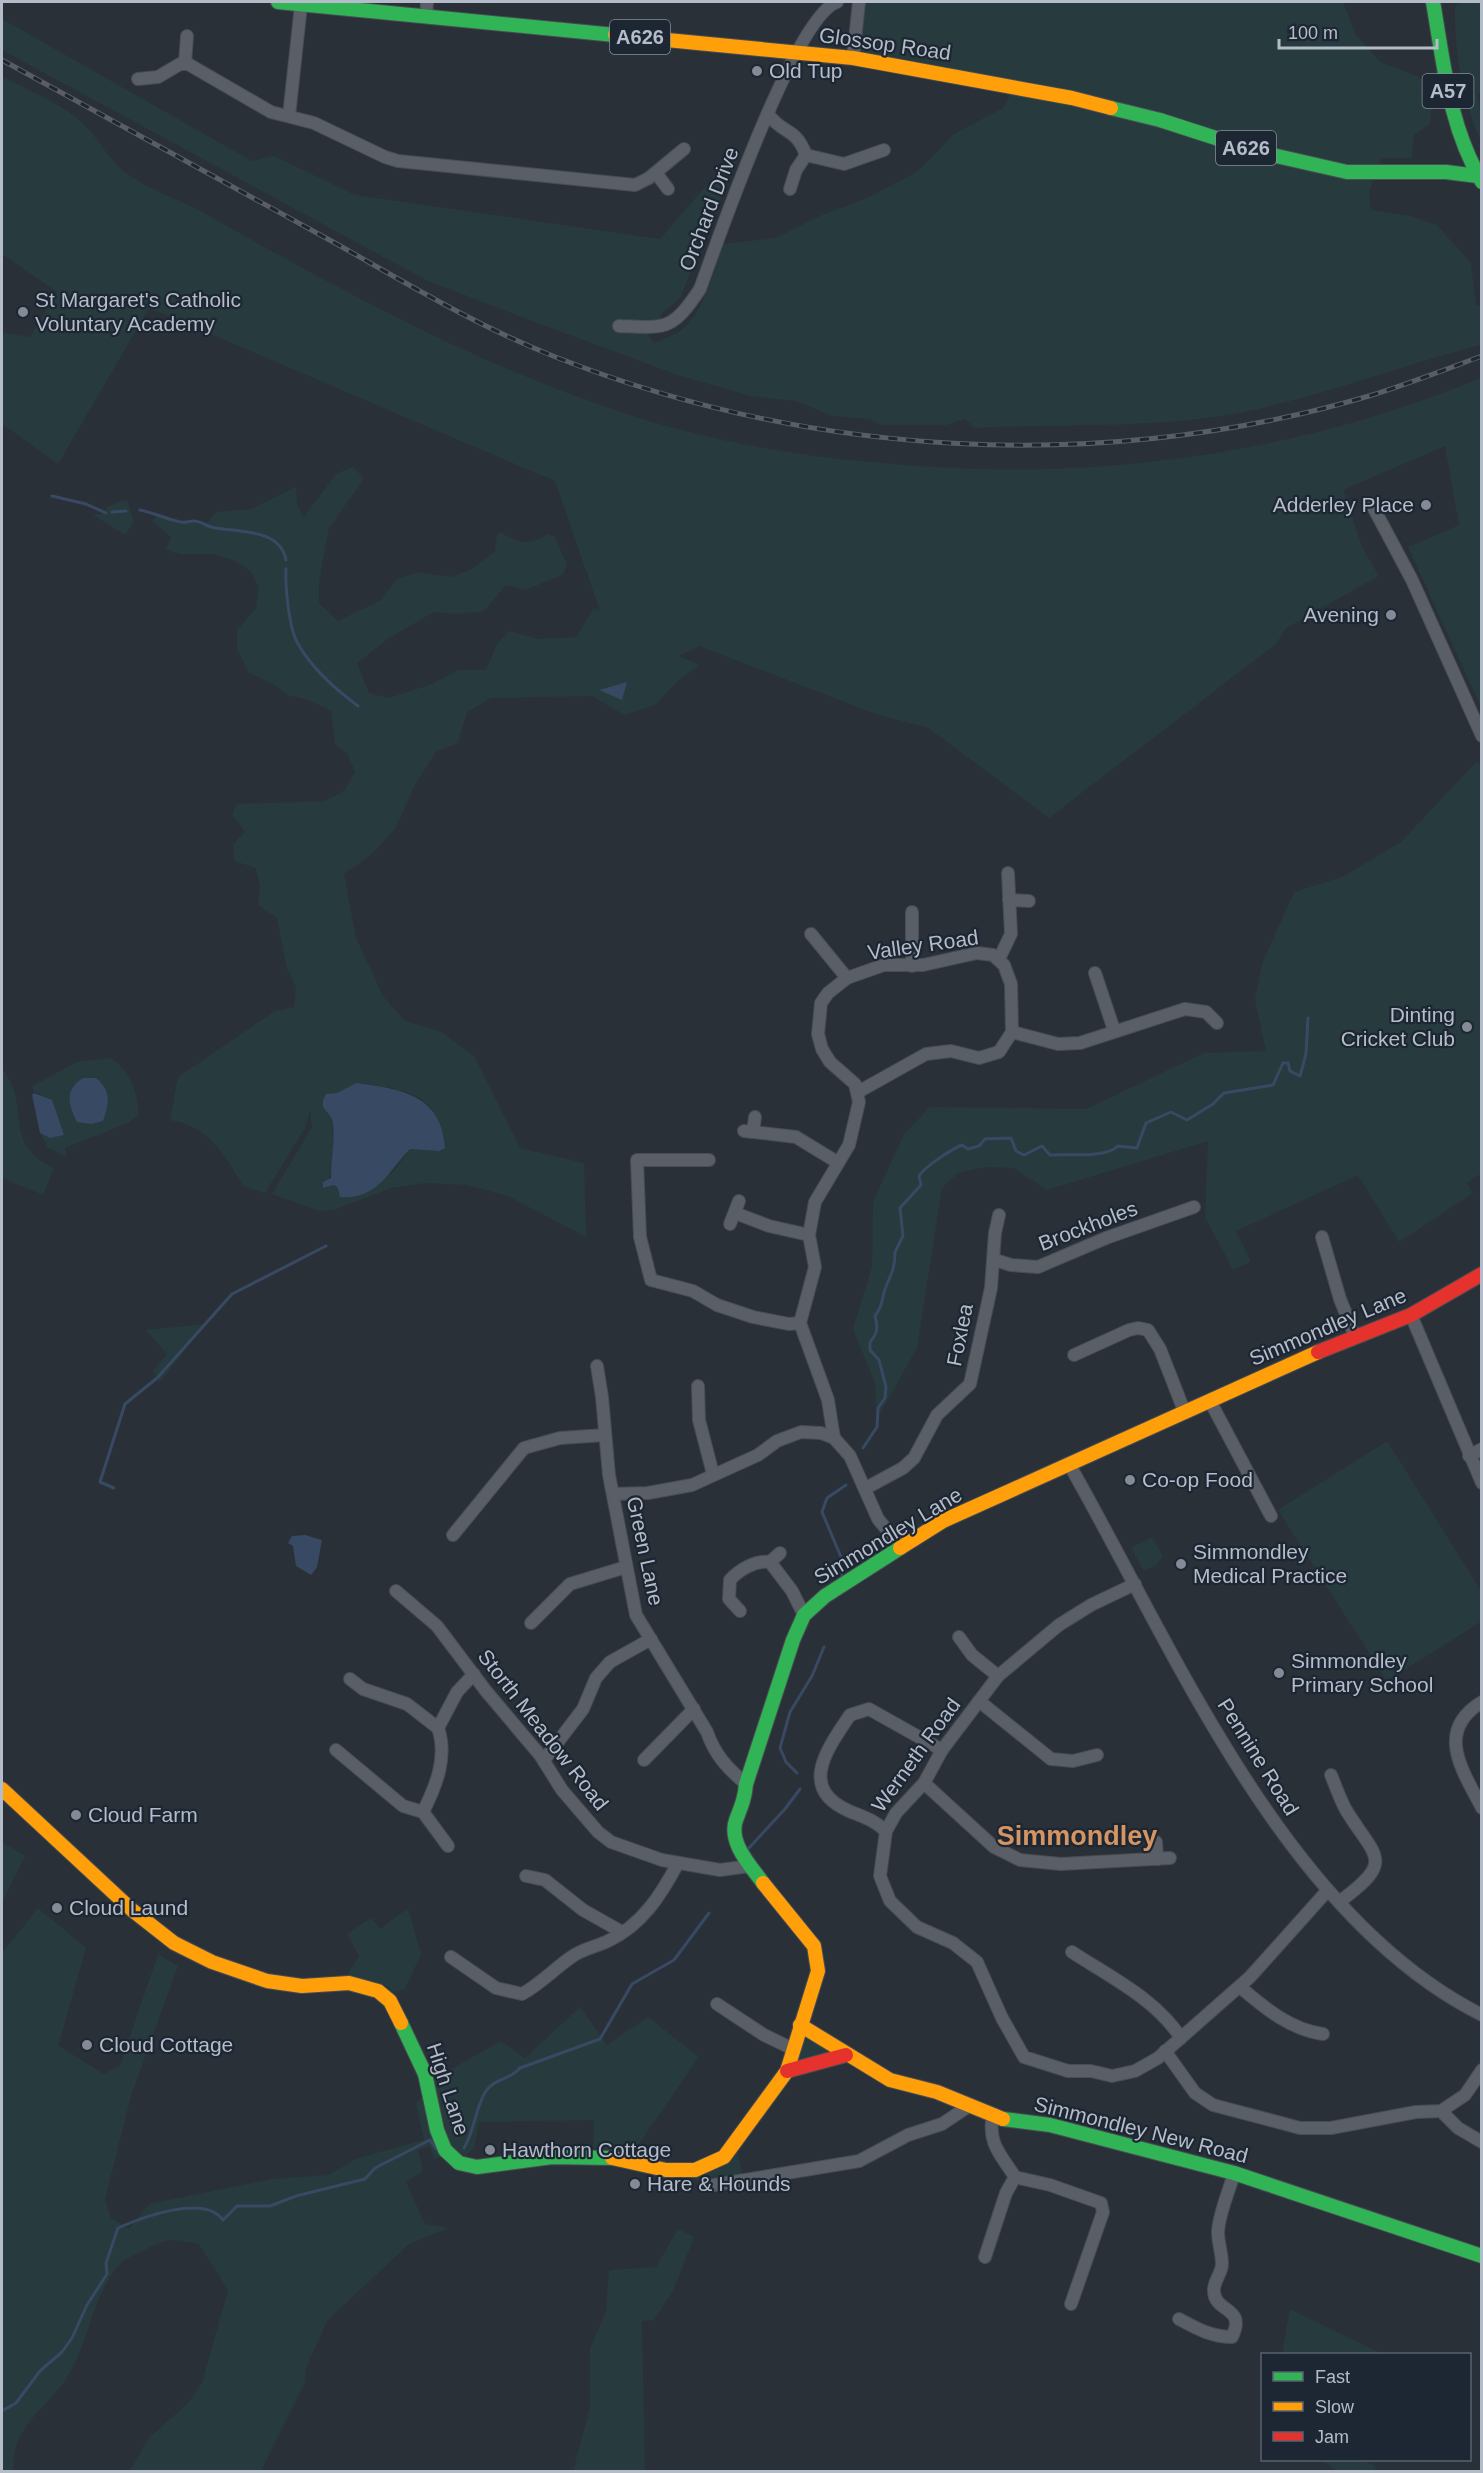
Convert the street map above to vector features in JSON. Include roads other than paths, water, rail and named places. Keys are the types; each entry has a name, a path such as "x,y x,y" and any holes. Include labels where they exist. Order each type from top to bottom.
{"street":[{"name":"Glossop Road","path":"278,2 853,58 1072,98 1161,120 1259,152 1347,172 1446,172 1480,179"},
{"path":"426,17 427,2"},
{"name":"Orchard Drive","path":"619,326 662,328 685,311 700,289 755,141 795,53 822,12 837,2"},
{"path":"853,58 859,2"},
{"name":"A57","path":"1433,2 1449,96 1463,145 1480,179"},
{"path":"289,116 301,5"},
{"path":"184,63 188,36"},
{"path":"184,63 259,107 277,115 314,123 398,161 635,185 656,173 684,148"},
{"path":"138,79 158,77 184,63"},
{"path":"768,114 774,122 800,139 806,155"},
{"path":"806,155 844,164 884,150"},
{"path":"789,189 796,170 806,155"},
{"path":"656,173 668,189"},
{"path":"1371,503 1400,557 1482,736"},
{"path":"999,959 1011,934 1008,873"},
{"path":"1009,900 1029,901"},
{"path":"912,912 912,966"},
{"path":"811,934 847,978"},
{"name":"Valley Road","path":"858,1092 855,1084 830,1062 822,1049 819,1034 821,1003 828,993 847,978 884,965 912,966 977,952 999,959 1009,973 1011,984 1012,1032"},
{"path":"1095,973 1114,1030"},
{"path":"834,1438 828,1400 800,1323 814,1267 809,1235 815,1202 852,1135 859,1108 858,1092 926,1054 951,1051 979,1058 989,1056 999,1052 1012,1032 1058,1044 1080,1043 1102,1038 1114,1030 1185,1009 1206,1012 1217,1023"},
{"path":"755,1117 748,1131 796,1137 837,1162"},
{"path":"709,1160 637,1160 640,1237 651,1280 693,1291 717,1305 753,1317 789,1324 800,1323"},
{"name":"Brockholes","path":"995,1260 1011,1265 1038,1267 1106,1238 1194,1207"},
{"path":"734,1213 769,1226 809,1235"},
{"name":"Foxlea","path":"866,1488 909,1463 920,1450 937,1414 969,1384 975,1369 995,1260 995,1233 999,1215"},
{"path":"1323,1238 1340,1299 1356,1336"},
{"name":"Simmondley Lane","path":"787,2071 818,1971 814,1946 782,1909 738,1848 735,1822 744,1805 746,1784 793,1640 804,1615 825,1596 943,1521 1356,1336 1412,1315 1482,1274"},
{"path":"1412,1315 1482,1483"},
{"path":"1074,1355 1129,1330 1138,1328 1148,1330 1160,1349 1185,1413"},
{"name":"Green Lane","path":"597,1366 613,1494 636,1615 694,1709 707,1732 714,1751 728,1770 746,1784"},
{"path":"698,1386 699,1420 713,1474"},
{"path":"1210,1401 1271,1516"},
{"path":"613,1494 648,1493 692,1485 758,1455 777,1441 801,1432 821,1433 834,1438 850,1456 878,1519 901,1547"},
{"path":"453,1535 524,1448 560,1438 605,1436"},
{"path":"1469,1456 1482,1449"},
{"name":"Pennine Road","path":"1069,1464 1235,1764 1281,1830 1328,1890 1386,1948 1432,1986 1482,2015"},
{"path":"740,1611 729,1599 730,1581 743,1569 770,1562 780,1553"},
{"path":"770,1562 792,1591 804,1615"},
{"path":"531,1623 570,1584 626,1566"},
{"name":"Werneth Road","path":"1135,1584 1091,1605 1059,1625 998,1676 942,1750 924,1783 896,1813 886,1831 880,1876 890,1900 917,1927 953,1943 977,1962 1002,2018 1024,2057 1068,2071 1091,2071 1112,2076 1135,2071 1166,2051 1239,1987 1328,1890"},
{"name":"Storth Meadow Road","path":"396,1591 436,1626 544,1760 562,1790 598,1832 611,1842 646,1856 720,1870 750,1866"},
{"path":"959,1637 972,1655 998,1676"},
{"path":"544,1760 584,1709 596,1678 610,1662 651,1639"},
{"path":"438,1728 457,1692 474,1674"},
{"path":"350,1679 363,1689 407,1704 438,1728 443,1742 441,1758 436,1785 423,1812"},
{"path":"979,1701 1051,1759 1073,1761 1096,1755"},
{"path":"1482,1702 1464,1716 1456,1731 1455,1752 1482,1808"},
{"path":"886,1831 872,1818 848,1810 828,1798 820,1782 820,1766 850,1714 869,1708 942,1750"},
{"path":"644,1760 694,1709"},
{"path":"336,1750 403,1806 423,1812 448,1846"},
{"path":"1331,1775 1346,1809 1376,1853 1376,1863 1371,1875 1361,1886 1339,1902"},
{"path":"924,1783 994,1847 1020,1860 1061,1864 1170,1858"},
{"name":"High Lane","path":"2,1789 132,1910 174,1943 212,1962 267,1981 302,1986 349,1983 378,1991 390,2001 425,2074 437,2130 445,2150 452,2158 467,2166 578,2156 607,2157 666,2170 695,2170 724,2157 787,2071"},
{"path":"1156,1842 1157,1859"},
{"path":"451,1957 496,1988 522,1994 539,1985 571,1956 609,1941 650,1909 678,1863"},
{"path":"526,1876 545,1880 583,1910 622,1932"},
{"path":"1072,1952 1151,2005 1167,2018 1181,2038"},
{"path":"1239,1987 1273,2015 1309,2032 1323,2034"},
{"path":"717,2004 764,2035 793,2049"},
{"name":"Simmondley New Road","path":"800,2025 890,2080 914,2088 937,2092 1004,2119 1060,2127 1234,2173 1482,2256"},
{"path":"1166,2051 1195,2093 1213,2105 1300,2128 1331,2128 1379,2118 1441,2111 1465,2095 1482,2070"},
{"path":"787,2071 846,2055"},
{"path":"714,2185 859,2160 908,2135 942,2124 969,2106"},
{"path":"1441,2111 1458,2128 1482,2142"},
{"path":"993,2115 991,2138 996,2152 1015,2177 1050,2185 1101,2203 1102,2212 1071,2304"},
{"path":"1179,2319 1203,2332 1236,2341 1236,2320 1230,2311 1219,2304 1214,2291 1222,2264 1218,2249 1218,2228 1234,2173"},
{"path":"985,2257 1006,2193 1015,2177"},
{"path":"1191,2326 1197,2314"}],"water":[{"path":"627,682 622,700 599,690"},
{"path":"83,1078 96,1078 105,1088 108,1103 103,1121 91,1124 77,1122 70,1103 70,1092"},
{"path":"356,1083 403,1092 427,1105 436,1116 442,1130 445,1148 439,1151 410,1149 373,1189 353,1197 340,1197 338,1188 334,1185 323,1188 323,1182 331,1178 334,1137 332,1119 324,1107 323,1100 326,1094 337,1093"},
{"path":"34,1093 52,1100 64,1135 50,1138 40,1133 32,1095"},
{"path":"305,1535 322,1540 317,1567 311,1575 296,1566 293,1546 288,1543 292,1536"}],"waterway":[{"path":"52,496 86,504 106,513"},
{"path":"140,510 180,522 196,521 211,527 256,533 275,542 282,549 286,560"},
{"path":"112,512 126,511"},
{"path":"286,569 288,606 297,642 309,661 324,677 358,706"},
{"path":"863,1448 877,1427 878,1408 885,1398 886,1387 879,1360 870,1350 870,1342 877,1330 875,1316 892,1271 895,1252 903,1236 900,1208 921,1185 919,1176 926,1168 957,1147 962,1145 968,1149 979,1146 985,1139 1011,1138 1016,1151 1024,1155 1042,1146 1050,1155 1096,1154 1113,1150 1118,1146 1137,1148 1146,1123 1171,1112 1187,1120 1213,1104 1224,1093 1273,1085 1283,1063 1288,1063 1290,1071 1300,1076 1306,1054 1308,1018"},
{"path":"158,1377 232,1294 326,1246"},
{"path":"114,1488 100,1482 125,1404 157,1378"},
{"path":"842,1578 841,1557 822,1512 827,1498 846,1485"},
{"path":"797,1773 786,1762 780,1748 790,1712 812,1676 824,1647"},
{"path":"748,1849 800,1789"},
{"path":"464,2148 471,2134 482,2098 490,2087 520,2068 600,2039 632,1984 674,1960 709,1913"},
{"path":"2,2411 16,2403 40,2371 62,2352 72,2338 87,2305 107,2274 106,2263 118,2228 142,2218 188,2208 214,2212 223,2220 237,2206 270,2206 296,2196 365,2179 375,2168 430,2140 436,2149"}],"railway":[{"path":"2,60 442,303 497,331 553,356 651,390 752,416 854,434 958,443 1062,445 1166,437 1268,421 1369,396 1482,356"}],"place":[{"name":"Old Tup","path":"757,71"},
{"name":"St Margaret's Catholic Voluntary Academy","path":"23,312"},
{"name":"Adderley Place","path":"1426,505"},
{"name":"Avening","path":"1391,615"},
{"name":"Dinting Cricket Club","path":"1467,1027"},
{"name":"Co-op Food","path":"1130,1480"},
{"name":"Simmondley Medical Practice","path":"1181,1564"},
{"name":"Simmondley Primary School","path":"1279,1673"},
{"name":"Cloud Farm","path":"76,1815"},
{"name":"Cloud Laund","path":"57,1908"},
{"name":"Cloud Cottage","path":"87,2045"},
{"name":"Hawthorn Cottage","path":"490,2150"},
{"name":"Hare & Hounds","path":"635,2184"}],"district":[{"name":"Simmondley","path":"1077,1836"}]}
